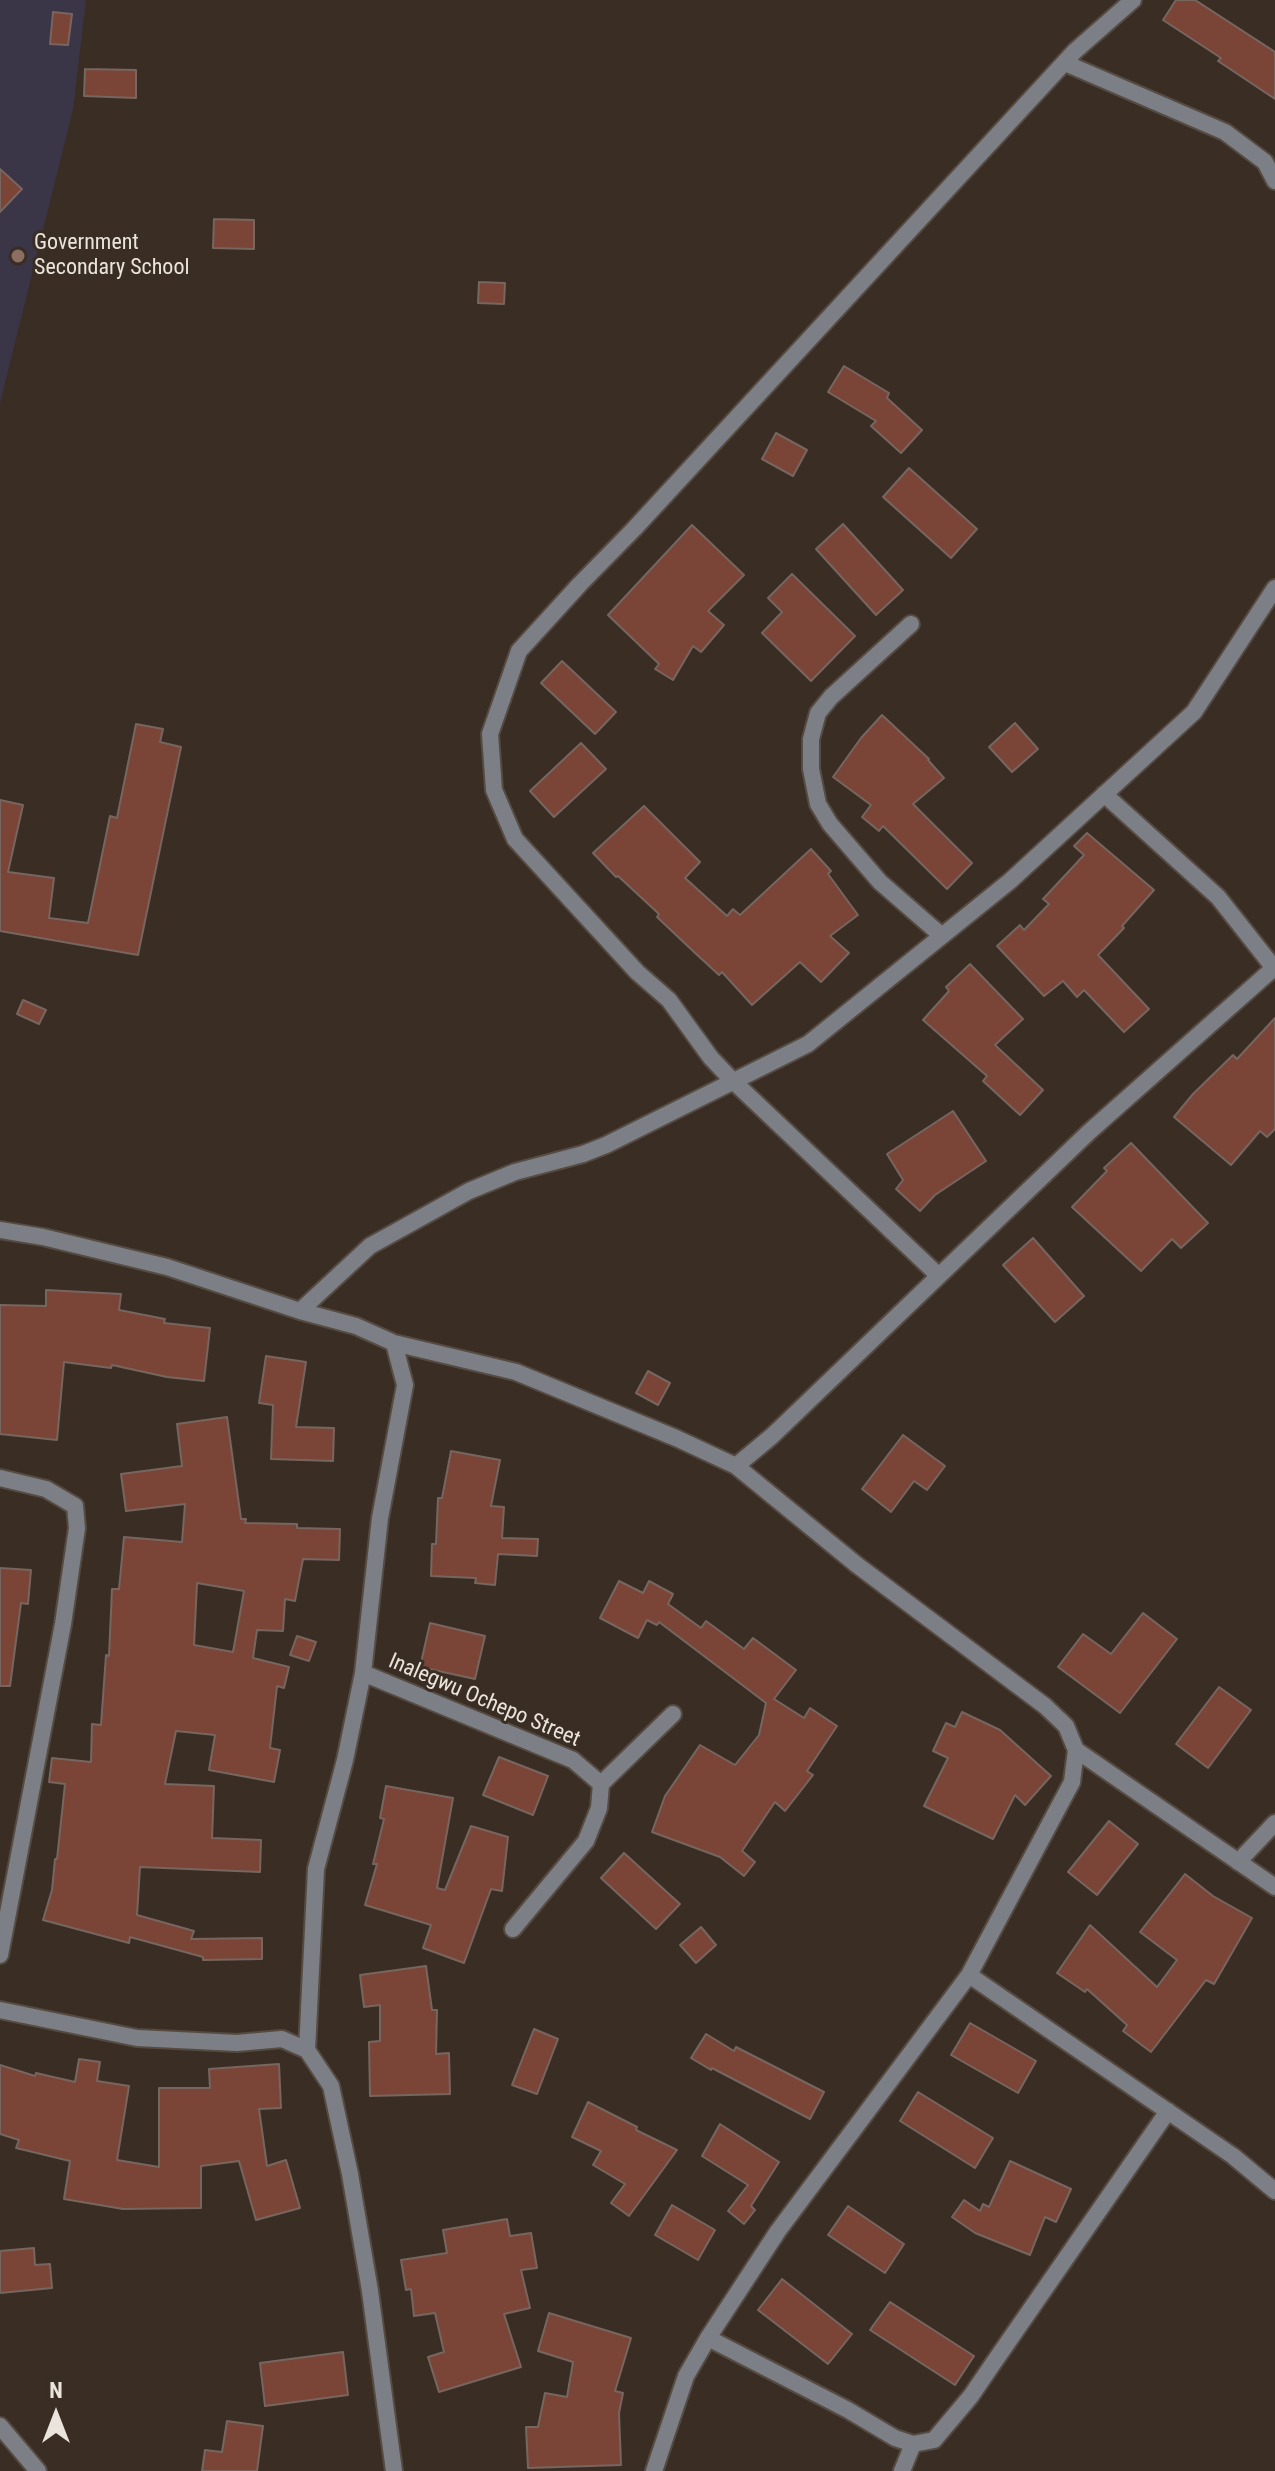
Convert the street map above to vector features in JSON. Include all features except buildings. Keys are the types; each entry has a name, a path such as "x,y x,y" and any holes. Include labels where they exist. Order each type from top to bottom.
{"street":[{"path":"939,1276 732,1080 711,1058 669,1000 637,972 515,839 494,790 490,734 519,651 1065,63 1133,0"},
{"path":"1065,63 1225,132 1265,162 1275,181"},
{"path":"300,1311 370,1246 469,1191 515,1172 594,1150 808,1044 1010,881 1194,712 1275,588"},
{"path":"911,624 831,697 818,713 811,739 811,769 818,804 830,824 880,882 942,936"},
{"path":"736,1466 772,1436 1089,1132 1274,967 1218,897 1104,794"},
{"path":"0,1230 43,1237 167,1267 356,1326 394,1343 516,1372 676,1438 736,1466 857,1565 1045,1706 1066,1726 1076,1750 1072,1782 969,1975 778,2231 708,2338 686,2376 654,2471"},
{"path":"307,2050 316,1869 345,1760 363,1673 380,1518 405,1385 394,1343"},
{"path":"0,1478 46,1489 75,1506 77,1528 63,1624 0,1955"},
{"name":"Inalegwu Ochepo Street","path":"363,1673 573,1760 601,1784"},
{"path":"513,1929 586,1841 599,1808 601,1784 673,1714"},
{"path":"1076,1750 1275,1887"},
{"path":"1238,1862 1275,1823"},
{"path":"969,1975 1233,2156 1275,2191"},
{"path":"0,2010 137,2038 237,2043 282,2039 307,2050 331,2086 350,2174 370,2291 394,2471"},
{"path":"708,2338 848,2410 895,2438 913,2444 934,2440 971,2396 1168,2111"},
{"path":"0,2426 38,2471"},
{"path":"902,2471 913,2444"}],"shaded area":[{"name":"Government Secondary School","path":"0,0 86,0 73,109 0,403"}],"place":[{"name":"Government Secondary School","path":"18,256"}]}
